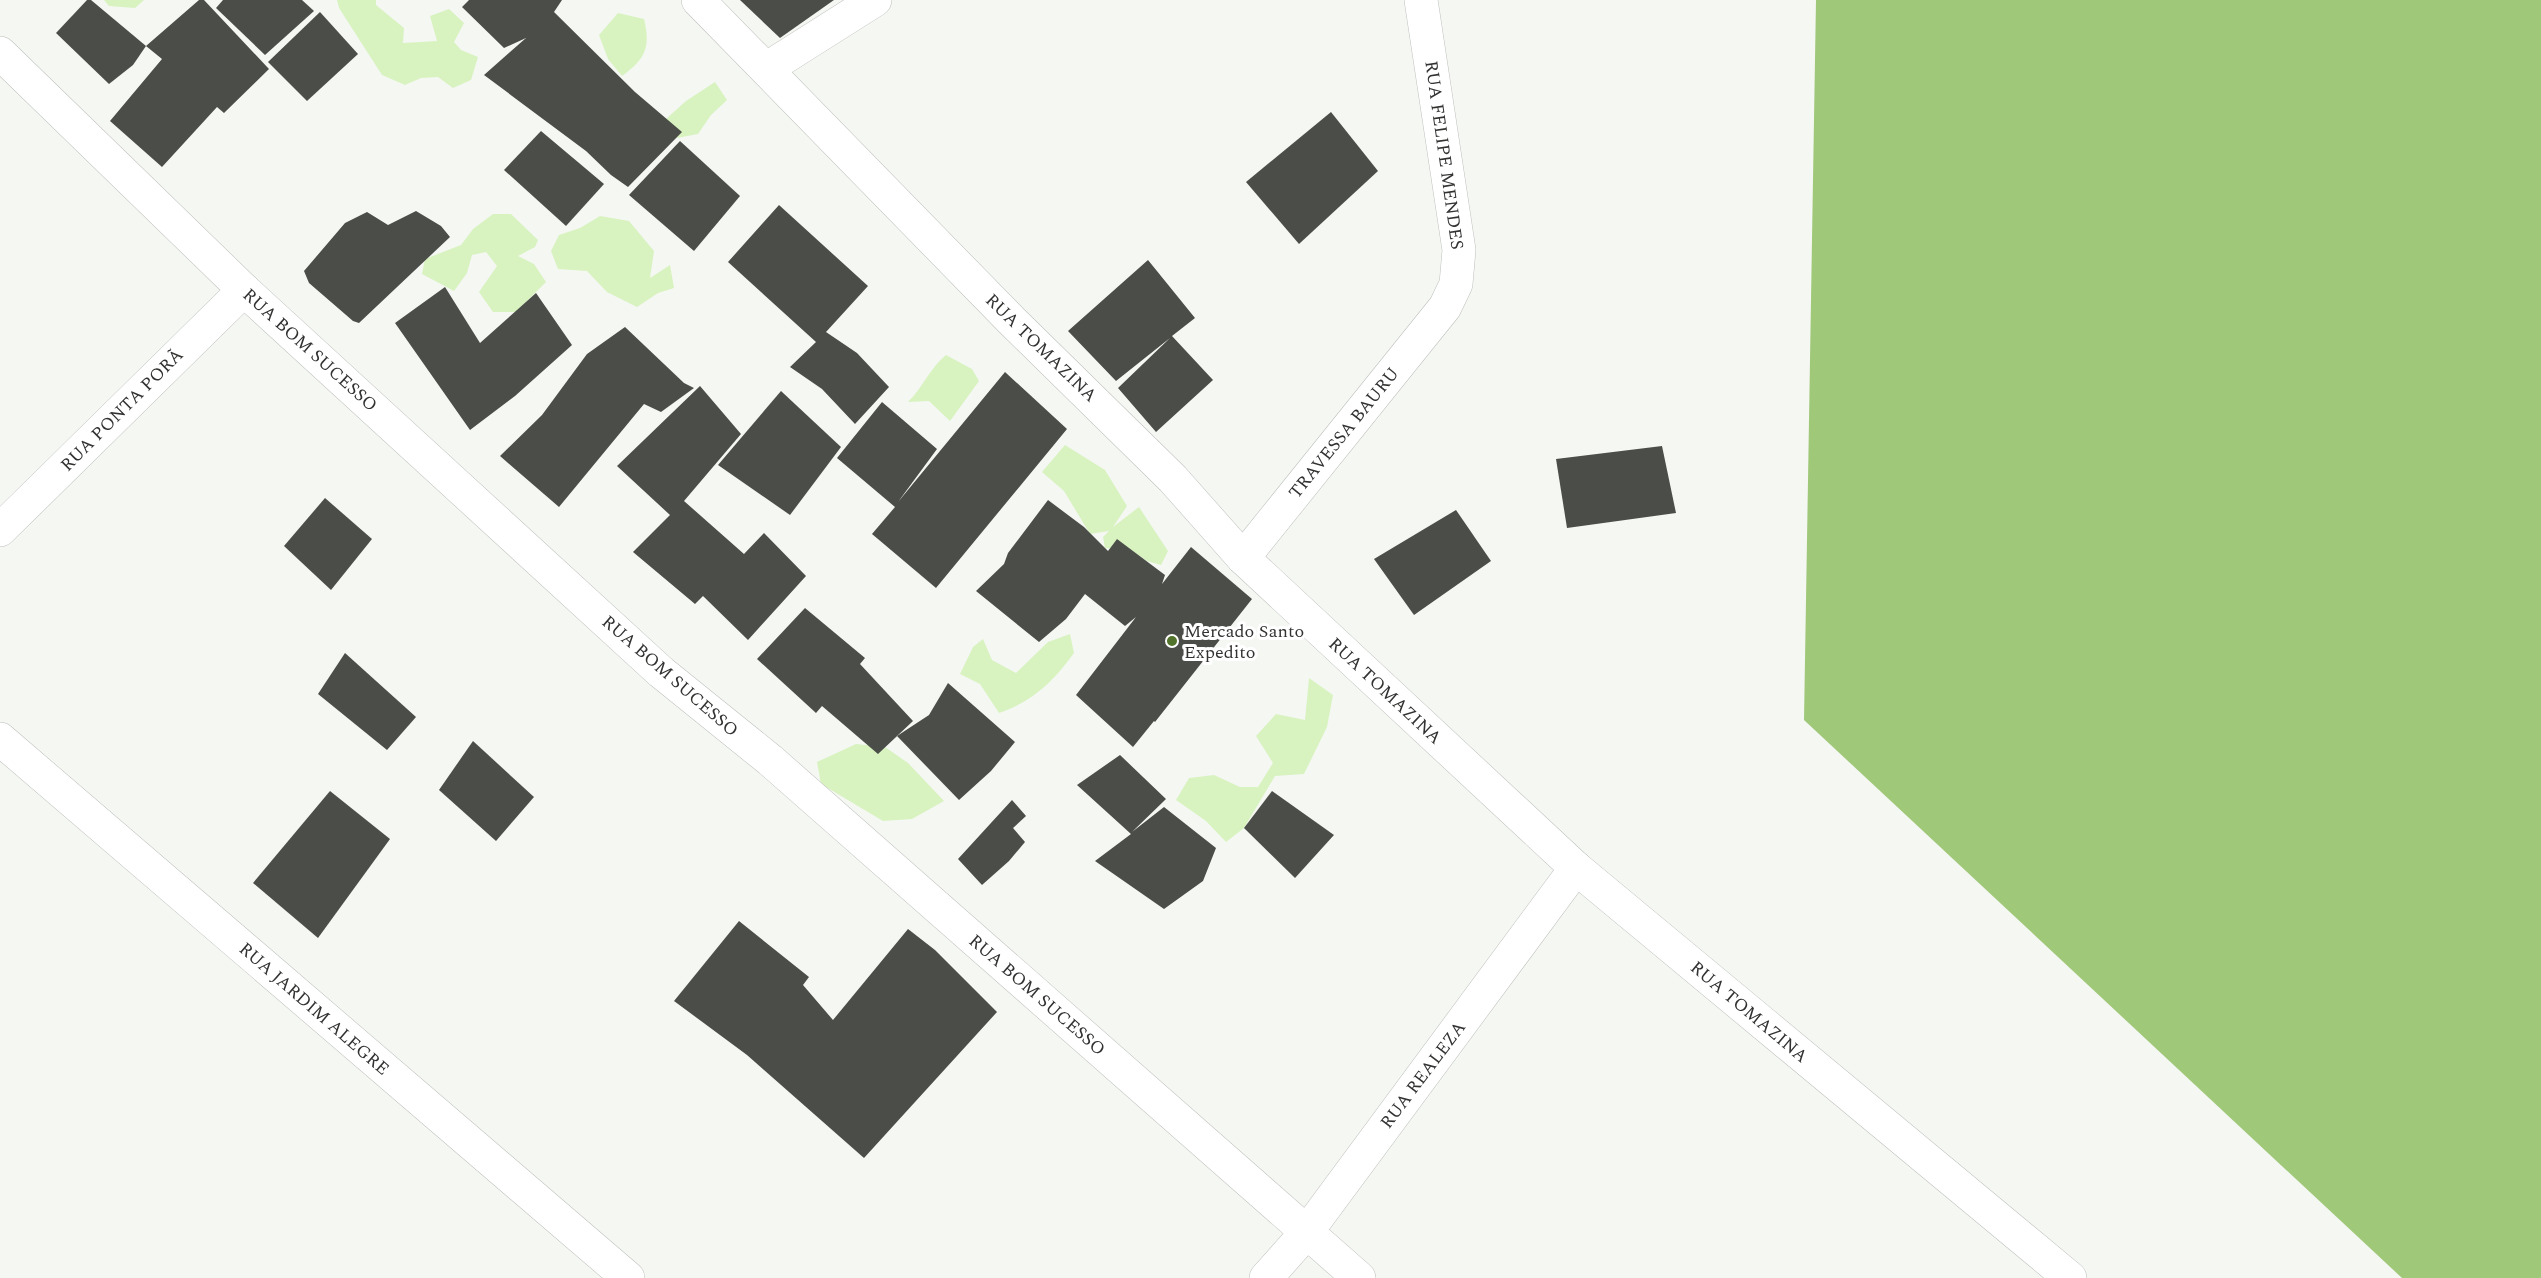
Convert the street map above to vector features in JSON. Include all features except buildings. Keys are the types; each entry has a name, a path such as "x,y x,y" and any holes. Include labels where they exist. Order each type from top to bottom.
{"street":[{"name":"RUA TOMAZINA","path":"698,0 1012,321 1173,479 1243,558 1576,868 2056,1273"},
{"path":"766,69 875,0"},
{"name":"RUA FELIPE MENDES","path":"1421,0 1459,250 1456,284 1445,307"},
{"name":"RUA BOM SUCESSO","path":"0,53 244,290 661,672 779,768 1359,1278"},
{"name":"RUA PONTA PORÃ","path":"0,530 244,290"},
{"name":"TRAVESSA BAURU","path":"1243,558 1445,307"},
{"name":"RUA JARDIM ALEGRE","path":"0,739 628,1278"},
{"name":"RUA REALEZA","path":"1266,1278 1306,1233 1576,868"}],"green space":[{"path":"104,0 144,0 135,8 109,6"},
{"path":"337,0 376,0 376,5 404,28 403,43 437,41 430,16 449,9 464,23 454,42 461,50 478,57 471,80 453,88 438,77 421,78 405,85 382,75 339,8"},
{"path":"1816,0 2541,0 2541,1278 2402,1278 1804,720"},
{"path":"618,13 644,19 647,38 641,58 622,76 608,59 599,35"},
{"path":"715,82 727,100 711,115 698,134 677,138 666,119 686,101"},
{"path":"493,214 511,214 538,240 535,247 518,256 534,264 546,282 516,312 493,312 479,292 497,266 486,252 472,255 467,273 454,291 422,274 425,259 461,245 473,229"},
{"path":"600,216 629,221 654,251 650,278 670,265 674,288 658,293 637,307 607,292 587,271 558,269 551,251 559,235 580,228"},
{"path":"946,355 972,369 979,381 950,421 929,401 908,402"},
{"path":"1065,445 1105,470 1127,506 1113,527 1139,507 1168,551 1161,565 1147,561 1131,550 1105,548 1103,537 1109,531 1090,534 1064,491 1042,472"},
{"path":"1070,634 1074,653 1058,673 1032,697 999,713 980,684 960,674 973,647 983,639 992,660 1016,673 1048,642"},
{"path":"1309,678 1333,695 1327,727 1304,774 1275,776 1244,828 1226,842 1206,821 1176,800 1189,778 1214,775 1240,787 1258,787 1273,763 1256,736 1276,714 1305,720"},
{"path":"856,744 885,747 908,763 944,801 912,819 883,821 821,784 817,762"}],"place":[{"name":"Mercado Santo Expedito","path":"1172,641"}]}
